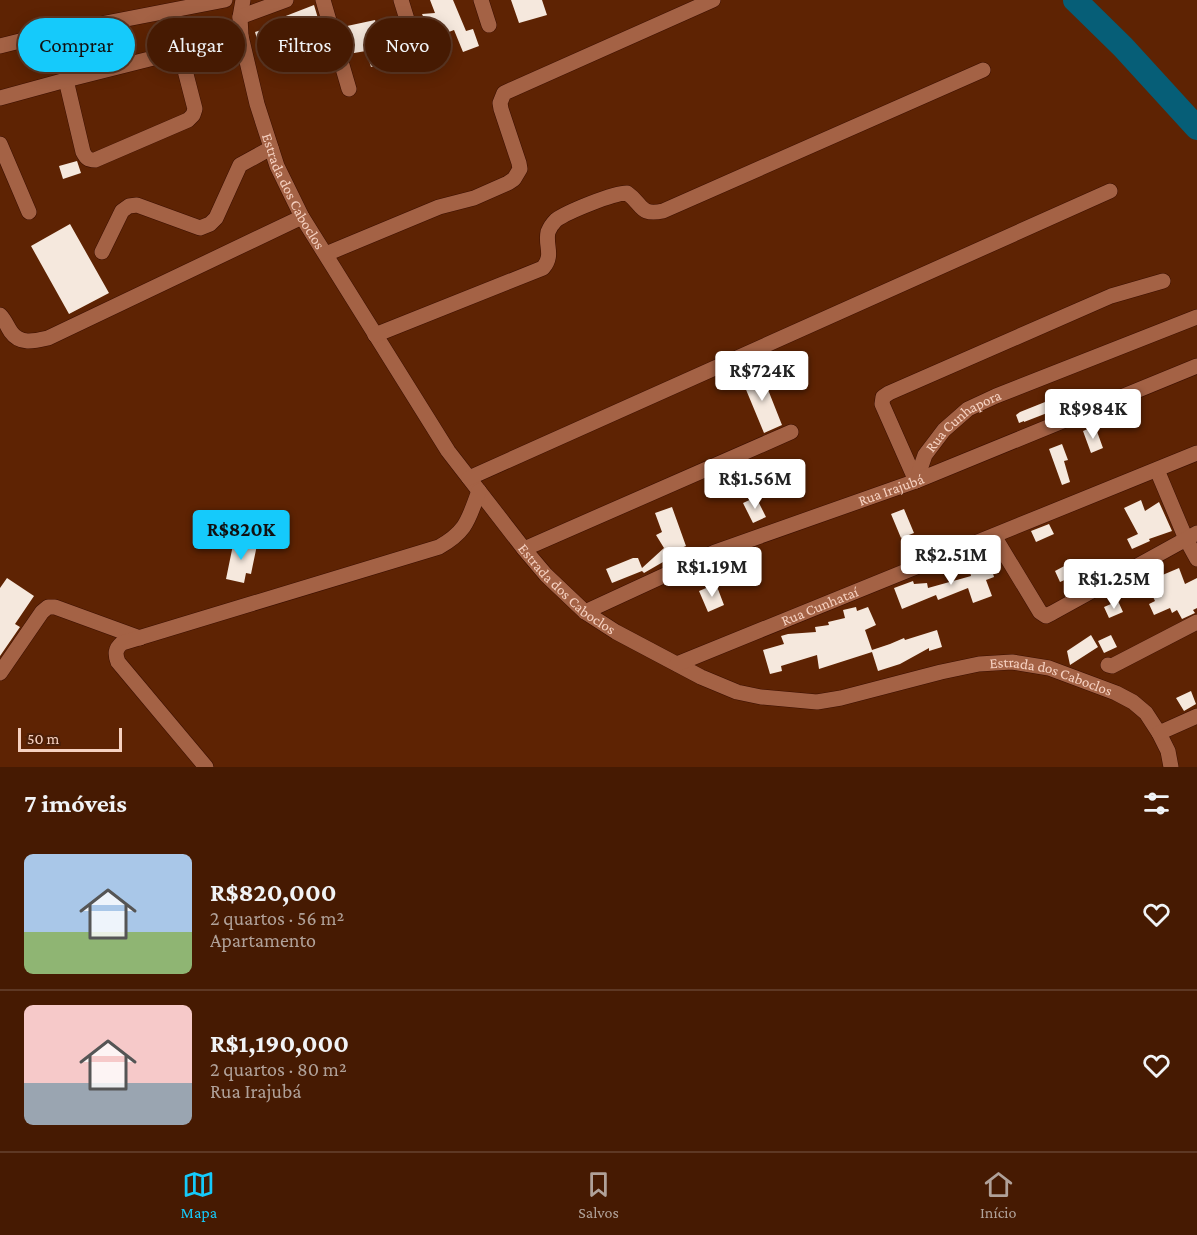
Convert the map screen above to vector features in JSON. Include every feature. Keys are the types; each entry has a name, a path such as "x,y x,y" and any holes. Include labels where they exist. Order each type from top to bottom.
{"street":[{"path":"0,46 44,35 225,0"},
{"name":"Estrada dos Caboclos","path":"240,17 243,0"},
{"path":"240,17 286,0"},
{"path":"322,0 350,89"},
{"path":"401,0 407,18"},
{"path":"481,0 489,25"},
{"path":"326,254 439,207 474,198 508,183 518,174 519,162 501,109 500,103 504,93 712,0"},
{"name":"Estrada dos Caboclos","path":"245,53 257,104 271,148 302,217 448,451 546,575 585,612 616,632 701,677 737,692 761,697 818,702 979,664 1012,662 1049,669 1116,693 1133,702 1146,713 1159,733 1168,751 1171,767"},
{"path":"0,99 147,59"},
{"path":"375,335 543,268 549,256 549,228 558,219 571,212 610,196 627,193 647,212 663,211 983,70"},
{"path":"66,80 83,152 89,160 95,160 188,120 195,109 185,72"},
{"path":"0,144 29,212"},
{"path":"102,252 122,211 129,206 137,205 200,228 210,224 216,218 240,165 271,148"},
{"path":"469,478 1110,191"},
{"path":"0,315 14,335 24,341 48,338 302,217"},
{"path":"916,481 882,404 883,397 1111,296 1162,281"},
{"name":"Rua Cunhapora","path":"916,481 925,455 944,430 968,410 996,396 1197,317"},
{"name":"Rua Irajubá","path":"585,612 716,552 916,481 1197,366"},
{"path":"524,549 791,432"},
{"name":"Rua Cunhataí","path":"677,664 1197,453"},
{"path":"1157,470 1192,536 1197,559"},
{"path":"206,767 118,662 115,655 117,648 122,643 439,547 454,539 465,526 479,491"},
{"path":"994,536 1040,612 1046,616 1192,536"},
{"path":"0,673 42,612 48,608 55,607 140,638"},
{"path":"1108,665 1112,666 1197,622"},
{"path":"1159,733 1197,717"}],"building":[{"path":"430,0 453,0 466,31 473,29 479,46 463,52 454,30 451,31 451,18 424,18 422,14 435,13"},
{"path":"511,0 542,0 547,15 519,23"},
{"path":"314,5 318,18 281,18"},
{"path":"365,22 365,51 354,53 353,25"},
{"path":"77,161 81,173 63,179 59,166"},
{"path":"70,224 109,293 69,314 31,246"},
{"path":"761,372 782,425 764,433 742,380"},
{"path":"1055,398 1060,408 1019,423 1016,415 1020,412"},
{"path":"1095,426 1103,448 1091,453 1083,431"},
{"path":"1062,444 1068,460 1064,461 1070,482 1062,485 1049,449"},
{"path":"756,497 766,517 753,523 743,503"},
{"path":"1141,500 1145,511 1159,502 1172,531 1149,539 1150,541 1132,549 1127,539 1138,534 1124,508"},
{"path":"672,507 686,546 681,548 682,551 644,573 642,571 612,583 606,569 633,558 638,558 642,568 664,548 656,535 662,532 655,513"},
{"path":"904,509 914,533 901,538 891,514"},
{"path":"1049,524 1054,534 1036,542 1031,531"},
{"path":"234,540 257,545 251,574 246,573 244,583 226,579"},
{"path":"990,555 996,568 992,570 994,577 986,580 992,596 973,603 968,588 938,600 936,595 902,609 894,588 913,581 914,584 927,583 928,588 971,576 969,565"},
{"path":"1070,563 1076,575 1060,582 1055,571"},
{"path":"1179,568 1185,584 1197,578 1197,608 1193,610 1195,613 1182,619 1177,610 1172,613 1170,608 1154,615 1149,604 1155,601 1146,582"},
{"path":"7,578 34,596 15,624 20,627 0,656 0,588"},
{"path":"716,584 724,605 708,612 699,591"},
{"path":"1118,601 1123,612 1109,618 1104,607"},
{"path":"856,607 857,611 868,607 876,625 865,630 872,650 904,638 905,640 937,630 942,647 929,651 929,648 900,664 878,671 872,652 819,669 817,655 781,666 782,671 770,674 763,650 784,644 781,636 816,632 815,627 829,625 828,622 845,618 843,610"},
{"path":"1091,635 1098,647 1070,665 1067,651"},
{"path":"1111,635 1117,647 1104,653 1098,641"},
{"path":"1191,691 1196,704 1184,711 1176,698"}],"waterway":[{"path":"1075,0 1123,47 1197,128"}]}
